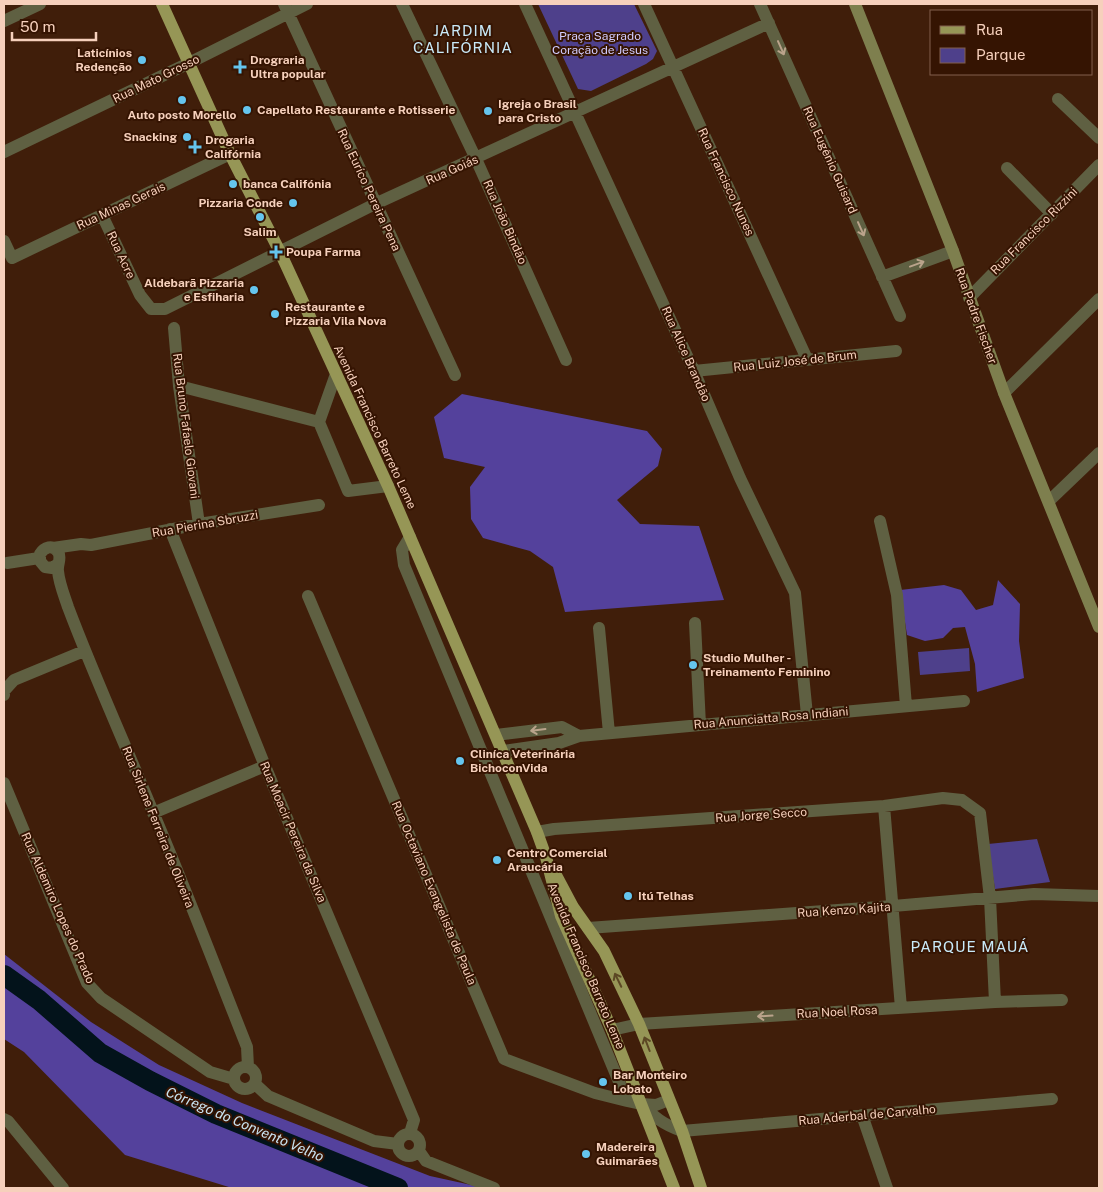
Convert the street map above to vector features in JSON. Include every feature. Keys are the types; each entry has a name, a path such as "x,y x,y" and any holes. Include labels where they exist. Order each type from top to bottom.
{"main road":[{"name":"Avenida Francisco Barreto Leme","path":"162,4 230,154 280,252 388,486 503,751 546,857 561,916 612,1030 674,1188"},
{"name":"Rua Padre Fischer","path":"855,4 953,251 968,298 1004,393 1099,627"},
{"name":"Avenida Francisco Barreto Leme","path":"546,857 573,908 604,951 639,1024 682,1130 701,1188"}],"street":[{"path":"4,21 40,4"},
{"name":"Rua Mato Grosso","path":"4,152 189,63 286,9 307,4"},
{"name":"Rua João Bindão","path":"402,4 476,159 566,360"},
{"name":"Rua Alice Brandão","path":"525,4 694,371 740,478 795,593 807,715"},
{"name":"Rua Francisco Nunes","path":"644,4 807,359"},
{"name":"Rua Eugênio Guisard","path":"760,4 900,316"},
{"name":"Rua Euríco Pereira Pena","path":"286,9 455,375"},
{"name":"Rua Goiás","path":"140,295 151,309 165,309 375,204 769,23"},
{"path":"1058,99 1099,138"},
{"name":"Rua Minas Gerais","path":"4,242 12,258 230,154"},
{"name":"Rua Francisco Rizzini","path":"968,298 1099,165"},
{"path":"1007,168 1052,214"},
{"name":"Rua Acre","path":"102,216 140,295"},
{"path":"882,277 953,251"},
{"path":"1004,393 1099,299"},
{"name":"Rua Bruno Fafaelo Giovani","path":"174,328 179,386 199,524"},
{"name":"Rua Luiz José de Brum","path":"694,371 896,351"},
{"path":"336,374 319,422 348,491 388,486"},
{"path":"179,386 319,422"},
{"path":"1049,501 1099,453"},
{"name":"Rua Pierina Sbruzzi","path":"52,548 81,544 91,545 170,529 319,505"},
{"path":"880,520 897,595 906,706"},
{"name":"Rua Moacir Pereira da Silva","path":"170,529 265,766 414,1120 410,1133"},
{"name":"Avenida Francisco Barreto Leme","path":"410,537 402,550 404,564 626,1101"},
{"name":"Rua Pierina Sbruzzi","path":"55,564 83,551 91,545"},
{"path":"45,548 52,548 58,553 55,564 42,565 39,558 40,554 45,548"},
{"path":"7,563 39,558"},
{"name":"Rua Sirlene Ferreira de Oliveira","path":"55,564 56,584 62,589 84,651 153,813 247,1047 248,1067"},
{"name":"Rua Octaviano Evangelista de Paula","path":"308,596 504,1059 595,1093 641,1104"},
{"path":"695,623 700,725"},
{"path":"599,628 609,733"},
{"path":"4,695 4,691 14,680 84,651"},
{"name":"Rua Anunciatta Rosa Indiani","path":"503,751 559,743 579,736 964,701"},
{"name":"Rua Anunciatta Rosa Indiani","path":"496,735 562,727 579,736"},
{"path":"153,813 265,766"},
{"name":"Rua Aldemiro Lopes do Prado","path":"4,783 87,983 101,998 210,1072 234,1079"},
{"name":"Rua Jorge Secco","path":"537,832 554,829 884,806 943,798 962,800 980,813 990,898"},
{"path":"884,806 901,1008"},
{"name":"Rua Kenzo Kajita","path":"588,928 1034,894 1099,896"},
{"path":"990,898 996,1002"},
{"name":"Rua Noel Rosa","path":"612,1030 639,1024 996,1002 1062,1000"},
{"path":"241,1067 248,1067 254,1071 257,1077 255,1084 249,1088 242,1089 236,1085 234,1079 236,1072 241,1067"},
{"path":"255,1084 268,1096 374,1141 398,1144"},
{"name":"Rua Aderbal de Carvalho","path":"682,1130 1052,1099"},
{"path":"641,1104 656,1105 669,1100"},
{"path":"641,1104 657,1120 682,1130"},
{"path":"862,1115 887,1188"},
{"path":"4,1119 8,1121 63,1188"},
{"path":"410,1133 420,1139 421,1145 415,1155 409,1156 399,1150 398,1144 404,1134 410,1133"},
{"path":"419,1150 426,1160 494,1188"}],"green space":[{"name":"Praça Sagrado Coração de Jesus","path":"538,4 634,4 657,51 653,59 646,64 591,91 578,89"},
{"path":"969,648 970,671 920,675 918,652"},
{"path":"1037,839 1050,882 995,889 988,844"}],"shaded area":[{"path":"462,394 647,431 662,449 658,466 617,500 640,524 699,526 724,600 565,612 553,567 530,551 483,538 471,519 470,487 485,467 444,458 434,417"},
{"path":"998,580 1020,604 1019,641 1024,678 977,692 975,664 965,627 953,628 943,638 925,641 907,635 900,590 944,585 961,590 976,610 993,605"},
{"path":"4,954 91,1022 159,1065 242,1103 430,1176 485,1188 232,1188 125,1155 24,1052 4,1039"}],"waterway":[{"name":"Córrego do Convento Velho","path":"4,975 39,1000 100,1053 150,1081 216,1114 398,1188"}],"place":[{"name":"Laticínios Redenção","path":"142,60"},
{"name":"Drograria Ultra popular","path":"240,67"},
{"name":"Auto posto Morello","path":"182,100"},
{"name":"Capellato Restaurante e Rotisserie","path":"247,110"},
{"name":"Igreja o Brasil para Cristo","path":"488,111"},
{"name":"Snacking","path":"187,137"},
{"name":"Drogaria Califórnia","path":"195,147"},
{"name":"banca Califónia","path":"233,184"},
{"name":"Pizzaria Conde","path":"293,203"},
{"name":"Salim","path":"260,217"},
{"name":"Poupa Farma","path":"276,252"},
{"name":"Aldebarã Pizzaria e Esfiharia","path":"254,290"},
{"name":"Restaurante e Pizzaria Vila Nova","path":"275,314"},
{"name":"Studio Mulher - Treinamento Feminino","path":"693,665"},
{"name":"Cliníca Veterinária BichoconVida","path":"460,761"},
{"name":"Centro Comercial Araucária","path":"497,860"},
{"name":"Itú Telhas","path":"628,896"},
{"name":"Bar Monteiro Lobato","path":"603,1082"},
{"name":"Madereira Guimarães","path":"586,1154"}],"district":[{"name":"JARDIM CALIFÓRNIA","path":"463,38"},
{"name":"PARQUE MAUÁ","path":"970,946"}]}
